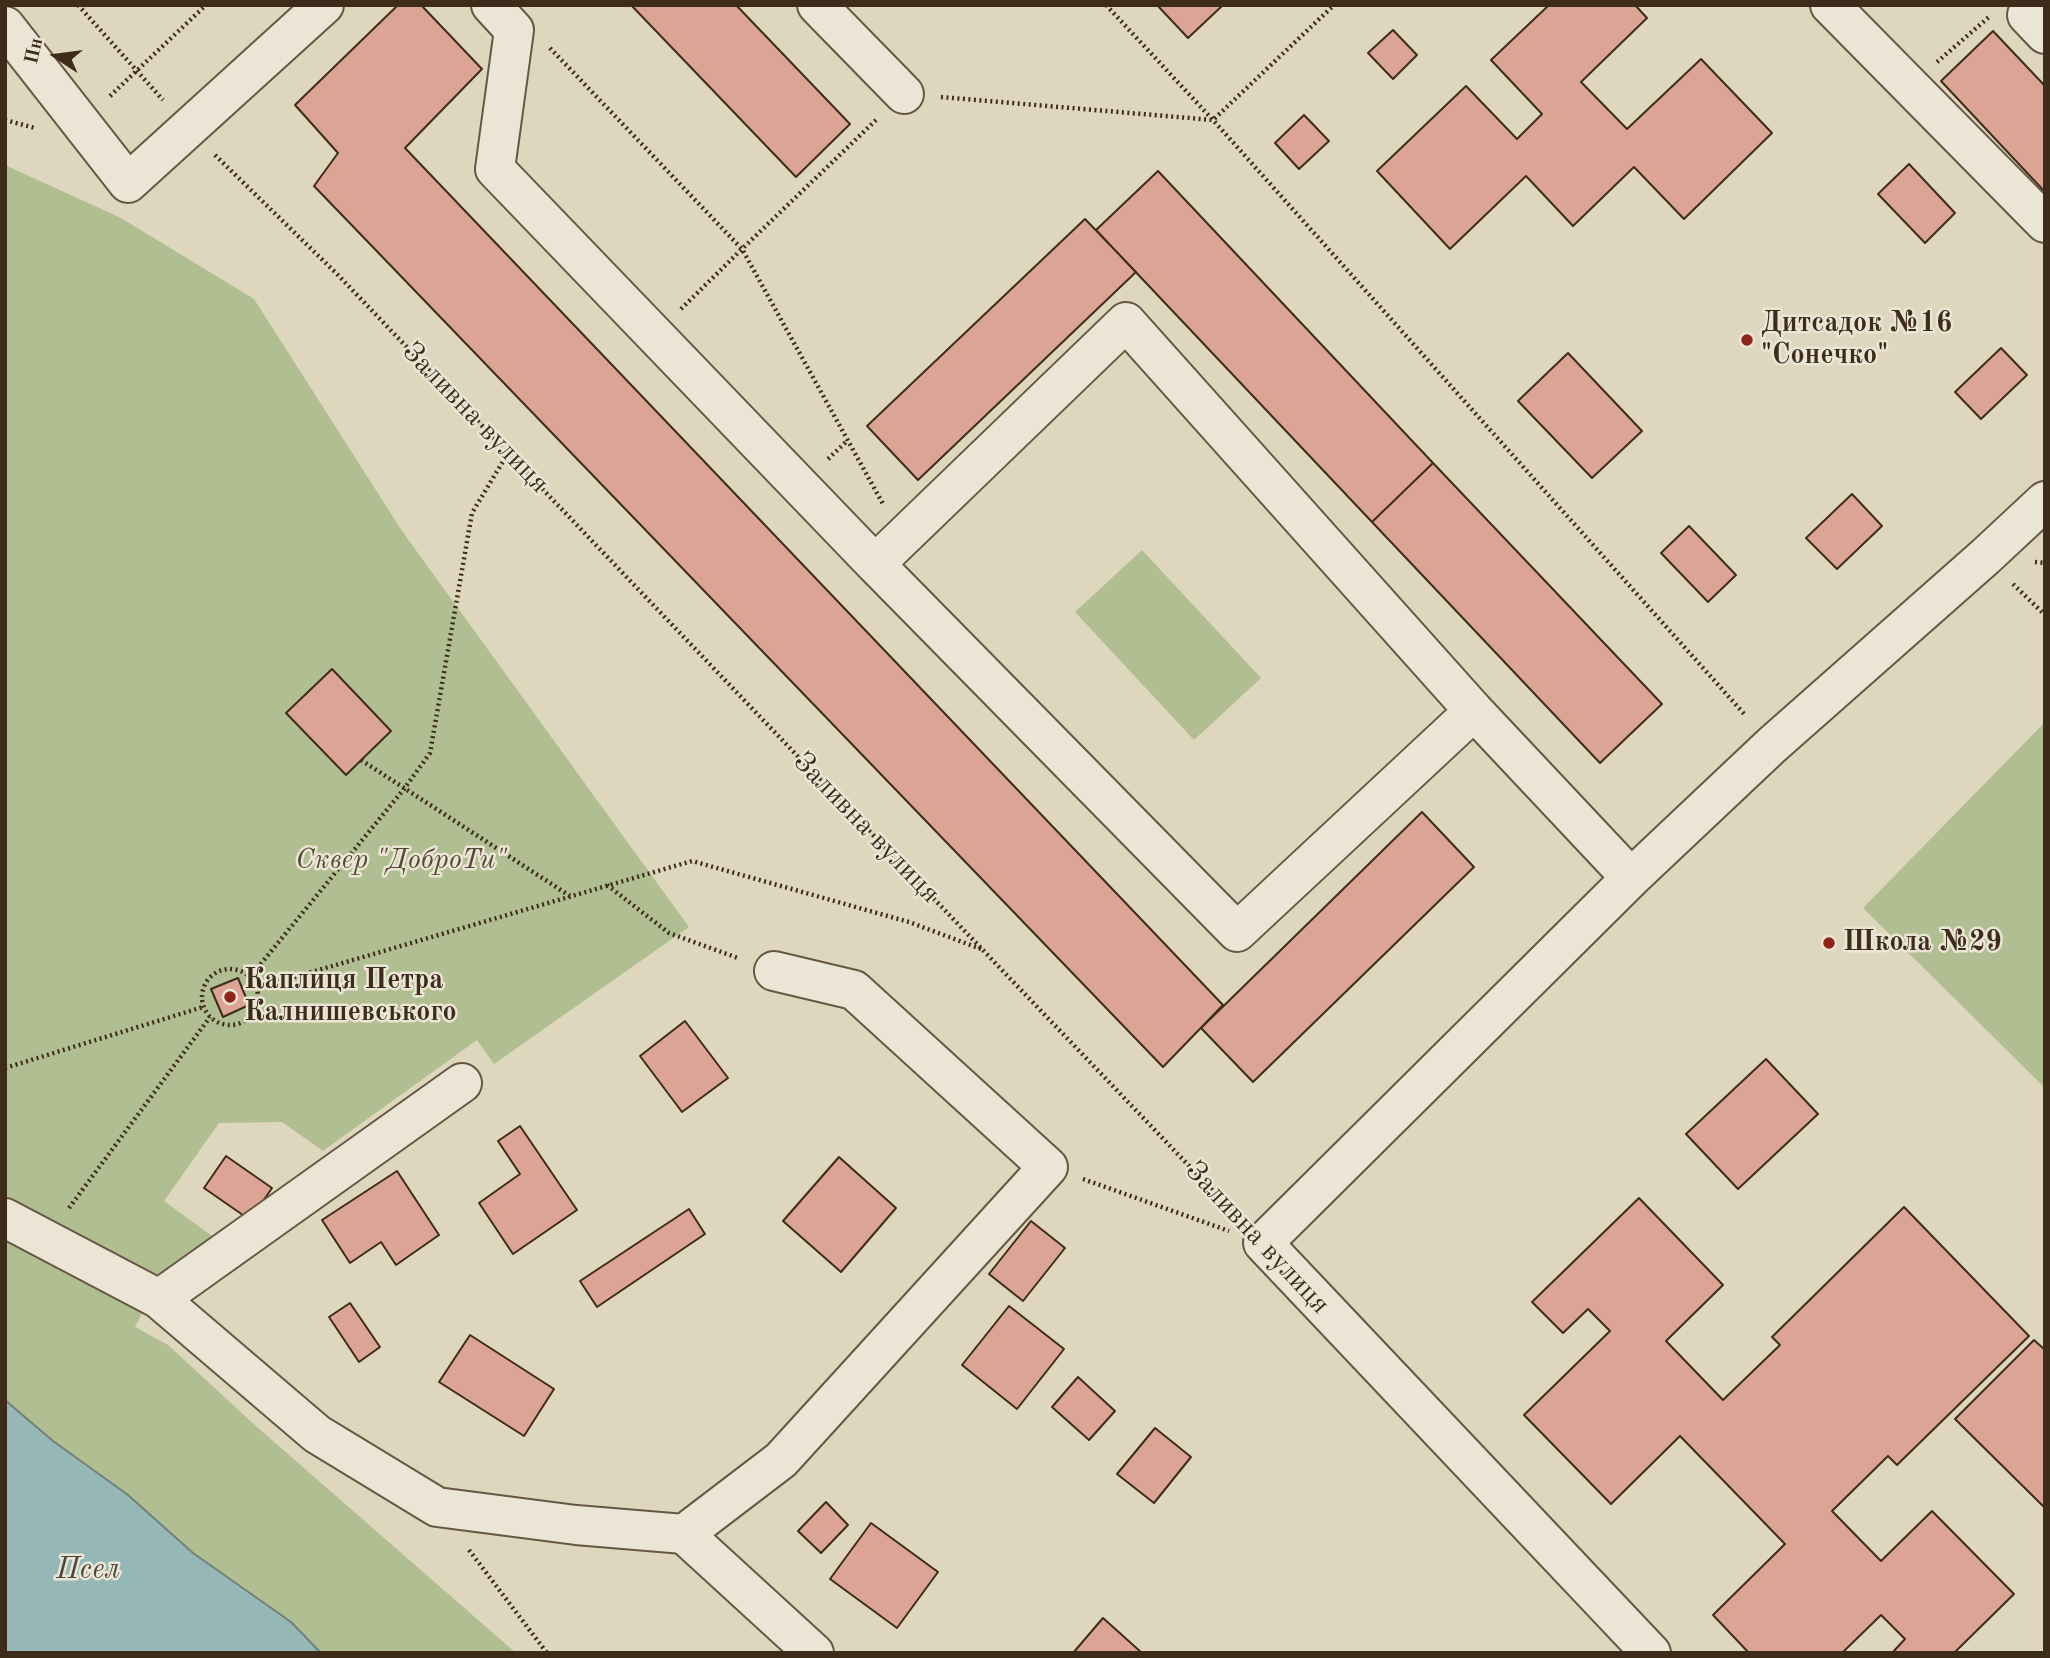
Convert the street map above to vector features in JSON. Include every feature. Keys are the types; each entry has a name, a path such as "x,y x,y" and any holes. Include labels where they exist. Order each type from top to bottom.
{"street":[{"path":"5,26 128,183 324,5"},
{"path":"491,5 514,30 495,169 655,335 889,551 1237,932 1474,711"},
{"path":"817,5 904,94"},
{"path":"1830,5 2045,223"},
{"path":"889,551 1126,322 1474,711 1631,878"},
{"path":"1263,1243 1631,878 1772,745 2045,501"},
{"path":"684,1534 781,1460 1048,1167 854,990 774,971"},
{"path":"159,1299 462,1083"},
{"path":"5,1218 159,1299 317,1434 437,1507 576,1525 684,1534 814,1653"},
{"name":"Заливна вулиця","path":"1263,1243 1651,1653"}],"path":[{"name":"Заливна вулиця","path":"78,5 188,128 338,275 1263,1243"},
{"path":"80,122 206,5"},
{"path":"1106,5 1213,120 1772,745"},
{"path":"655,335 904,94 1213,120 1334,5"},
{"path":"1909,86 1992,15 2036,18"},
{"path":"542,40 742,249 889,551"},
{"path":"250,977 404,789 430,752 472,513 508,453"},
{"path":"361,760 571,897"},
{"path":"257,988 692,861 909,922 983,950"},
{"path":"606,885 668,933 774,971"},
{"path":"224,969 243,972 257,988 259,997 253,1015 237,1025 218,1023 203,1007 202,997 208,979 224,969"},
{"path":"5,1069 203,1007"},
{"path":"46,1240 210,1017"},
{"path":"1048,1167 1263,1243"},
{"path":"437,1507 547,1653"}],"green space":[{"name":"Сквер \"ДоброТи\"","path":"5,165 121,218 254,299 402,531 689,927 494,1064 477,1040 323,1151 282,1122 219,1123 164,1201 212,1236 163,1271 135,1327 168,1345 257,1427 516,1653 321,1653 291,1622 193,1553 128,1495 53,1441 5,1400"},
{"path":"1142,550 1261,678 1194,740 1075,612"},
{"path":"2045,722 2045,1088 1863,908"}],"water":[{"name":"Псел","path":"5,1400 53,1441 128,1495 193,1553 291,1622 321,1653 5,1653"}],"building":[{"path":"398,5 421,5 482,69 405,148 1223,1005 1163,1067 314,186 338,153 295,105"},
{"path":"631,5 736,5 850,124 796,177"},
{"path":"1157,5 1223,5 1188,38"},
{"path":"1549,5 1635,5 1647,18 1581,82 1627,129 1701,59 1772,133 1684,219 1634,167 1573,226 1526,176 1450,249 1377,171 1466,86 1517,139 1542,114 1491,60"},
{"path":"1393,30 1417,55 1393,79 1368,53"},
{"path":"1993,31 2045,86 2045,192 1941,81"},
{"path":"1304,115 1329,141 1299,169 1275,143"},
{"path":"1909,164 1955,213 1925,243 1878,194"},
{"path":"1158,171 1433,463 1372,522 1096,230"},
{"path":"1085,219 1136,272 918,480 867,426"},
{"path":"2001,348 2027,375 1981,419 1955,392"},
{"path":"1568,353 1642,431 1592,478 1518,401"},
{"path":"1433,463 1662,704 1600,763 1372,522"},
{"path":"1852,494 1882,526 1837,569 1806,538"},
{"path":"1689,526 1736,575 1708,602 1661,553"},
{"path":"332,669 391,731 346,775 286,713"},
{"path":"1422,812 1474,867 1253,1082 1201,1028"},
{"name":"Каплиця Петра Калнишевського","path":"238,978 249,1005 223,1017 211,989"},
{"path":"685,1021 728,1078 682,1112 640,1056"},
{"path":"1766,1059 1818,1114 1738,1189 1686,1134"},
{"path":"520,1126 577,1210 513,1254 479,1203 520,1174 498,1141"},
{"path":"226,1156 272,1188 250,1220 204,1188"},
{"path":"839,1157 896,1208 841,1272 783,1221"},
{"path":"397,1171 439,1235 396,1265 381,1242 350,1263 322,1220"},
{"path":"1639,1198 1723,1285 1666,1341 1723,1400 1780,1345 1772,1337 1904,1207 2029,1336 1897,1465 1888,1456 1832,1511 1881,1561 1932,1511 2014,1594 1954,1653 1892,1653 1905,1639 1881,1615 1842,1653 1749,1653 1713,1615 1785,1544 1680,1436 1611,1504 1524,1415 1610,1331 1588,1309 1563,1333 1532,1302"},
{"path":"689,1209 705,1234 597,1307 580,1281"},
{"path":"1031,1221 1065,1248 1023,1301 989,1274"},
{"path":"350,1303 380,1347 359,1362 329,1317"},
{"path":"1009,1306 1064,1349 1017,1409 962,1365"},
{"path":"470,1335 554,1389 524,1436 439,1382"},
{"path":"2034,1340 2045,1350 2045,1508 1955,1419"},
{"path":"1078,1377 1115,1411 1089,1440 1052,1407"},
{"path":"1155,1428 1191,1457 1154,1503 1117,1474"},
{"path":"826,1502 848,1525 821,1553 798,1531"},
{"path":"871,1523 938,1572 897,1628 830,1579"},
{"path":"1103,1618 1142,1653 1073,1653"}],"place":[{"name":"Дитсадок №16 \"Сонечко\"","path":"1747,340"},
{"name":"Школа №29","path":"1829,943"},
{"name":"Каплиця Петра Калнишевського","path":"230,997"}]}
